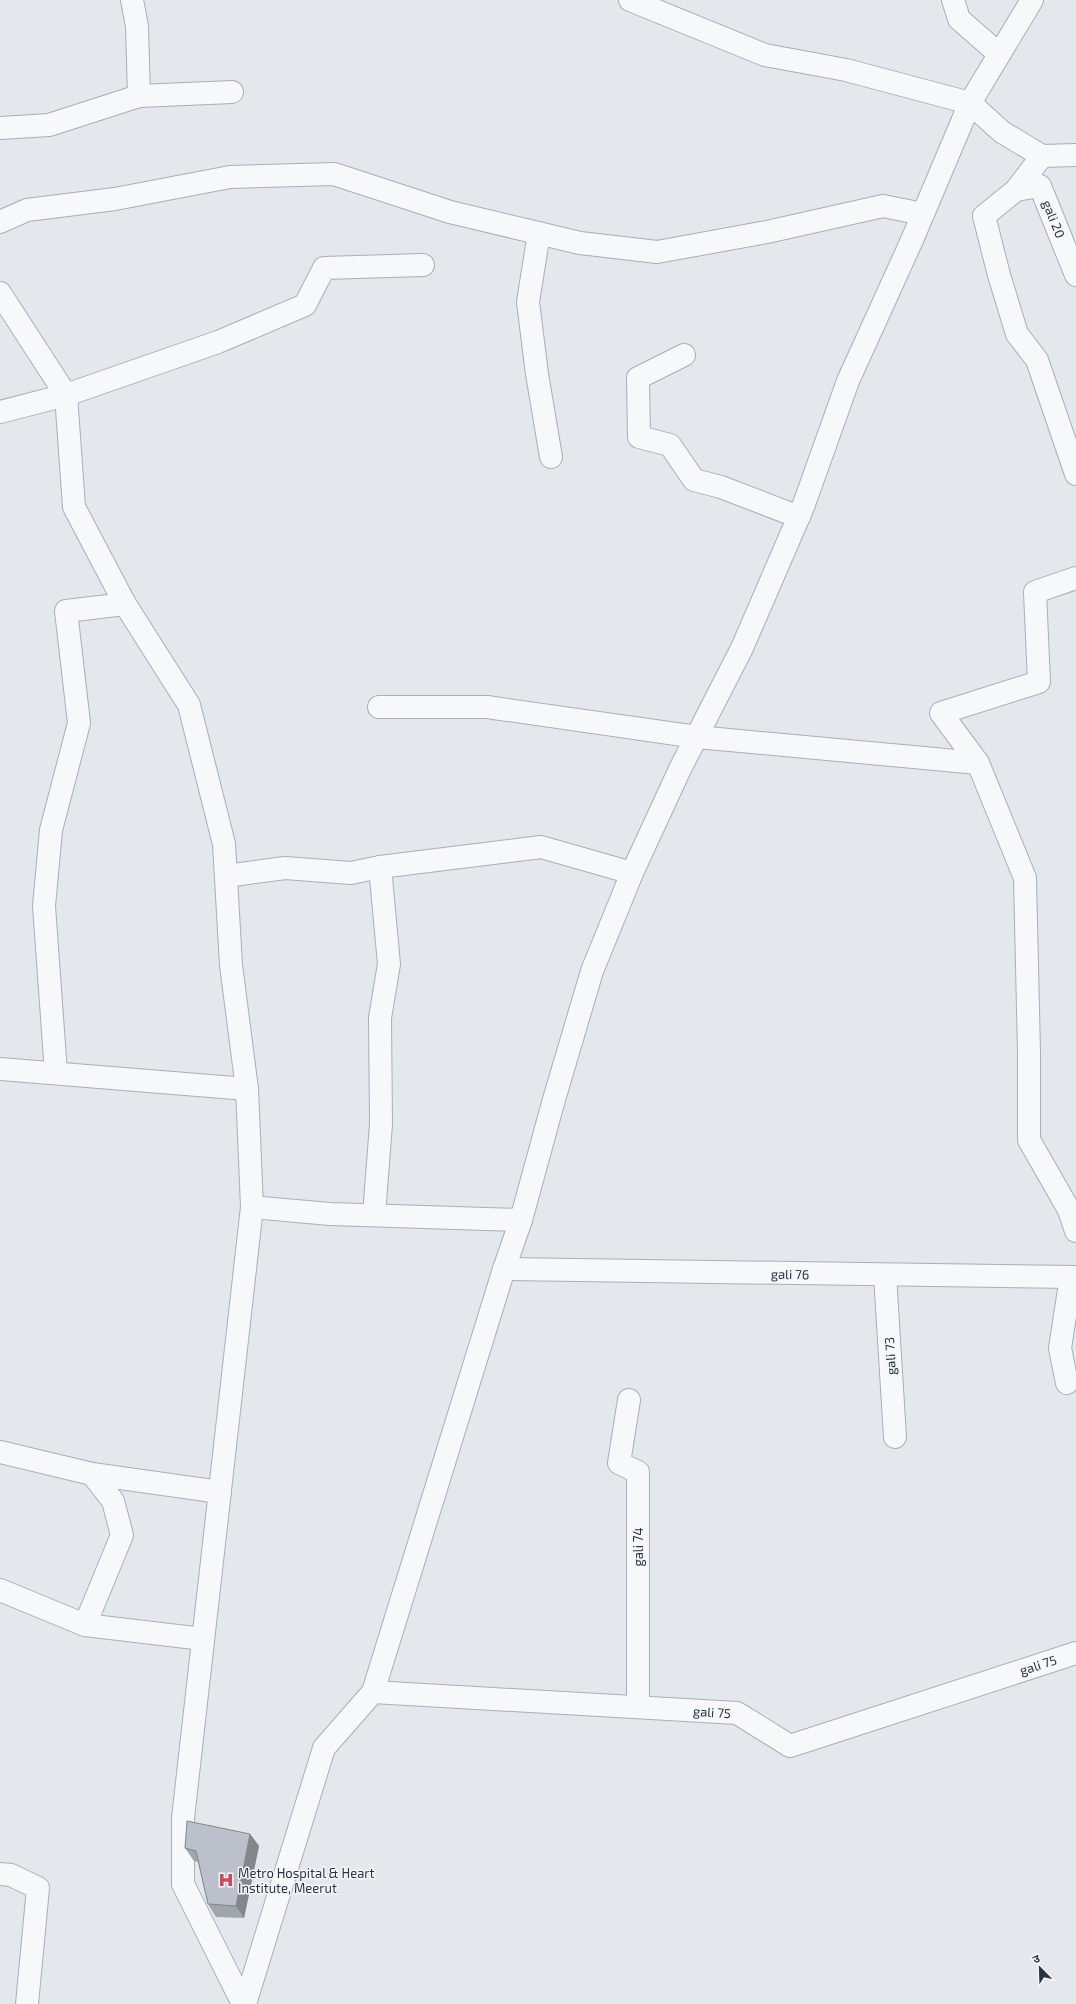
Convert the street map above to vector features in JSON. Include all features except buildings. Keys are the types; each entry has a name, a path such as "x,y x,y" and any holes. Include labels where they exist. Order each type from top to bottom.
{"street":[{"path":"132,0 137,26 139,96"},
{"path":"630,0 765,54 846,70 970,103 1002,132 1042,156 1076,155"},
{"path":"954,0 959,19 999,54"},
{"path":"244,2004 324,1748 373,1692 504,1270 521,1220 553,1103 592,971 632,873 680,769 742,648 799,517 848,381 923,214 970,103 1032,0"},
{"path":"0,128 49,125 139,96 232,92"},
{"path":"1042,156 1016,190 984,216 999,275 1017,334 1037,360 1076,474"},
{"path":"0,222 28,210 115,199 230,177 334,174 450,212 539,234 580,243 657,252 767,232 883,206 923,214"},
{"name":"gali 20","path":"1016,190 1040,186 1076,275"},
{"path":"539,234 528,302 537,374 552,457"},
{"path":"0,412 66,395 218,342 305,305 324,268 423,265"},
{"path":"0,293 66,395 74,508 125,604 189,705 224,844 231,965 247,1089 252,1207 183,1818 183,1884 244,2004"},
{"path":"684,355 638,378 639,437 670,445 694,480 721,488 799,517"},
{"path":"1076,578 1035,592 1038,682 941,713 978,763 1025,878 1030,1052 1029,1140 1069,1210 1076,1231"},
{"path":"56,1073 44,906 51,830 79,723 66,611 125,604"},
{"path":"379,707 487,708 697,737 978,763"},
{"path":"226,876 285,868 351,873 380,867 541,847 632,873"},
{"path":"374,1215 381,1124 380,1018 389,964 380,867"},
{"path":"0,1069 247,1089"},
{"path":"252,1207 330,1214 521,1220"},
{"name":"gali 76","path":"504,1270 1074,1277"},
{"name":"gali 73","path":"885,1275 895,1436"},
{"path":"1067,1383 1060,1348 1074,1277"},
{"name":"gali 74","path":"629,1400 619,1463 638,1472 638,1708"},
{"path":"0,1452 92,1474 220,1492"},
{"path":"85,1625 122,1535 113,1501 92,1474"},
{"path":"0,1590 85,1625 203,1639"},
{"name":"gali 75","path":"373,1692 737,1713 790,1746 1076,1653"},
{"path":"0,1874 11,1875 38,1888 27,2004"}],"place":[{"name":"Metro Hospital & Heart Institute, Meerut","path":"226,1880"}]}
